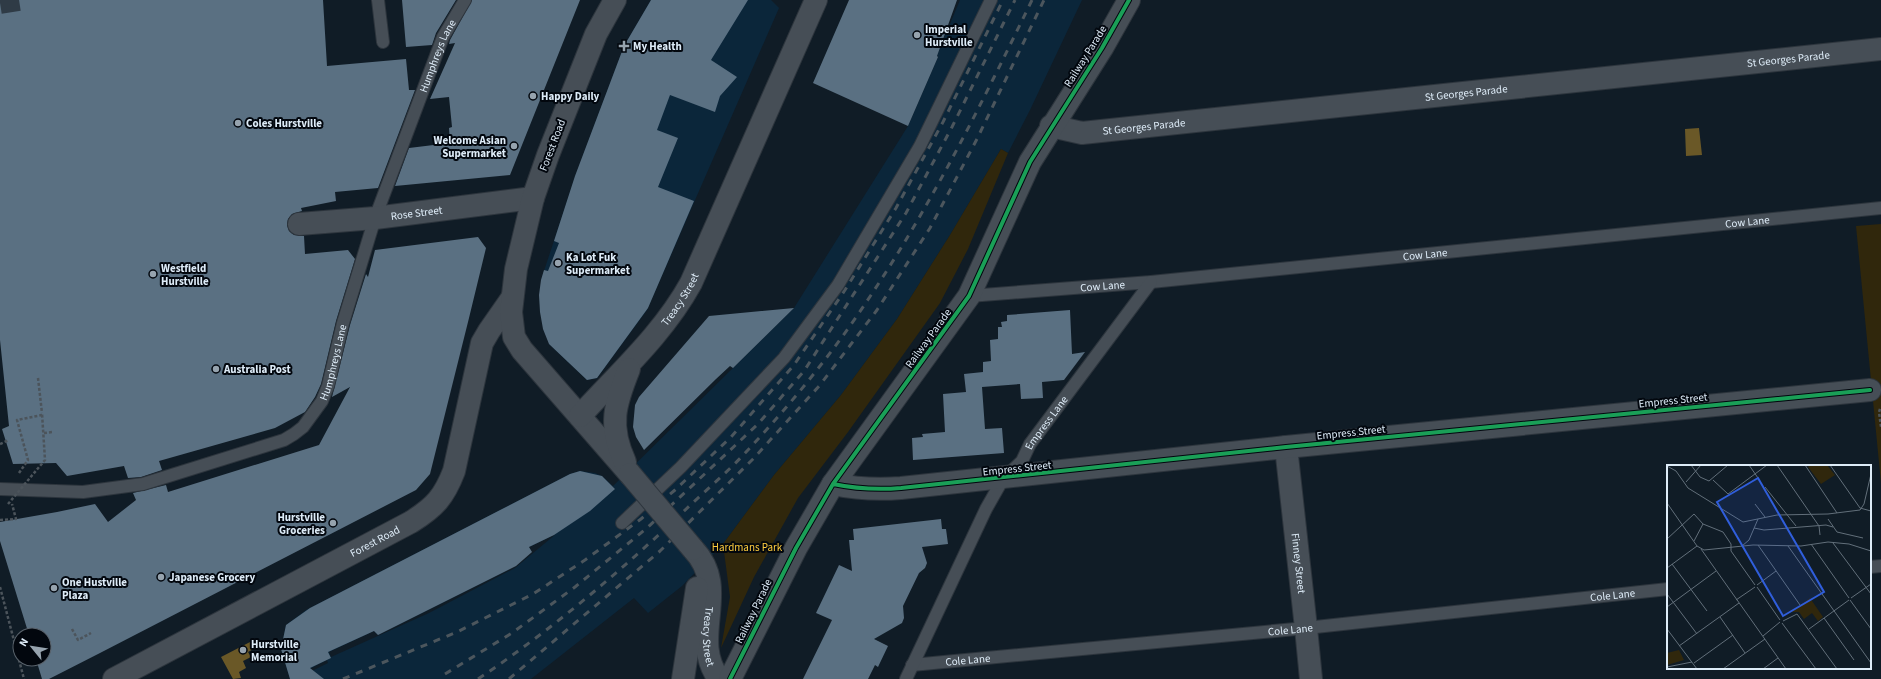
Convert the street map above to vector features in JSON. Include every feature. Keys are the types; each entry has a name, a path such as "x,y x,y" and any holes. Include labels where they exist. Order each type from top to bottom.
{"street":[{"name":"Forest Road","path":"580,416 522,350 514,336 511,322 512,298 516,269 533,198 548,155 596,34 615,0"},
{"name":"Treacy Street","path":"719,679 712,667 708,655 706,640 710,579 702,558 580,416 615,378 632,363 670,316 690,283 816,0"},
{"name":"Railway Parade","path":"730,679 796,548 833,484 969,296 1030,162 1051,126 1102,48 1129,0"},
{"name":"St Georges Parade","path":"1051,126 1082,133 1881,49"},
{"name":"Rose Street","path":"299,224 376,218 533,198"},
{"name":"Forest Road","path":"114,679 411,522 429,511 448,487 454,471 482,343 512,298"},
{"path":"630,474 616,439 614,424 618,396 632,363"},
{"name":"Empress Street","path":"833,484 856,489 876,490 1003,479 1286,447 1876,398"},
{"name":"Finney Street","path":"1286,447 1311,679"},
{"name":"Treacy Street","path":"683,679 697,593 698,574 694,549"}],"lane":[{"path":"378,0 382,42"},
{"name":"Humphreys Lane","path":"0,488 83,492 143,484 284,440 294,434 311,417 322,401 328,386 343,322 376,218 443,37 465,0"},
{"path":"622,523 681,466 784,358 838,285 920,146 991,0"},
{"name":"Cow Lane","path":"969,296 1151,282 1881,208"},
{"name":"Empress Lane","path":"906,679 986,509 1003,479 1022,461 1030,444 1151,282"},
{"path":"1871,567 1881,566"},
{"name":"Cole Lane","path":"912,665 1306,628 1667,588"}],"path":[{"path":"8,504 45,460 44,433 38,378"},
{"path":"1876,398 1881,427"},
{"path":"28,460 17,420 42,414"},
{"path":"44,433 53,432"},
{"path":"0,444 9,440"},
{"path":"0,520 16,519"},
{"path":"0,587 24,679"},
{"path":"72,629 78,640 91,633"}],"shaded area":[{"path":"651,0 771,0 779,8 647,310 597,378 587,380 549,344 541,280 576,174 624,46"},
{"path":"960,0 1082,0 1008,153 1001,149 950,235 897,319 841,395 774,475 723,544 682,586 648,613 634,598 531,679 296,679 328,663 327,660 290,679 281,649 286,625 306,610 570,474 580,471 595,473 602,476 613,486 794,308 908,126 938,57 937,55","holes":["556,534 515,568 429,613 331,657 329,652 374,631 378,635 508,570 529,547"]},
{"path":"1699,128 1702,155 1686,156 1685,129"},
{"path":"252,641 255,648 248,652 251,657 243,661 246,668 239,672 241,678 233,679 221,657"}],"green space":[{"name":"Hardmans Park","path":"1001,149 1008,153 968,249 940,303 848,432 798,498 754,577 721,648 730,597 723,544 774,475 841,395 897,319 950,235"},
{"path":"1881,224 1881,483 1856,226"}],"building":[{"name":"Westfield Hurstville","path":"0,0 323,0 327,66 406,59 409,90 415,90 378,188 335,192 336,201 301,208 302,211 292,214 288,219 287,225 289,231 294,235 304,236 305,254 348,250 355,259 336,321 321,384 315,397 305,412 275,428 159,461 162,470 141,477 128,478 124,466 67,476 56,463 13,464 2,429 9,426 0,340"},
{"path":"402,0 456,0 436,33 432,45 406,47"},
{"path":"472,0 580,0 510,175 395,186 409,148 450,143 449,128 452,127 449,97 430,99 455,43 449,44 450,40"},
{"path":"651,0 748,0 711,60 737,77 720,96 715,112 670,95 657,130 678,138 658,187 694,201 648,308 597,378 587,380 549,344 543,329 540,312 539,295 541,280 544,270 548,271 559,243 554,241 575,176 624,46"},
{"path":"849,0 957,0 937,56 938,57 908,126 813,83"},
{"path":"478,237 486,248 430,474 416,490 49,679 42,679 38,667 52,667 52,627 27,627 0,541 0,522 95,504 108,522 136,500 133,493 166,485 168,492 319,445 350,387 332,397 350,325 366,274 368,277 375,250"},
{"path":"794,308 733,368 730,366 716,379 644,450 636,437 633,427 635,405 639,397 709,316"},
{"path":"1070,310 1072,354 1085,352 1064,380 1042,382 1043,398 1021,399 1020,384 982,387 985,429 1002,428 1004,453 913,460 912,438 923,437 922,434 945,432 943,394 966,392 964,374 983,372 983,362 991,361 990,340 998,339 998,327 1002,327 1001,322 1007,321 1007,315"},
{"path":"580,471 602,476 615,489 590,511 554,535 529,547 532,552 516,566 378,635 374,631 328,652 331,658 310,668 324,679 290,679 281,649 286,625 310,608 570,474"},
{"path":"941,519 942,529 946,529 948,544 922,547 927,563 925,568 919,573 903,606 904,618 902,623 874,639 888,646 878,667 875,665 868,679 803,679 832,620 816,613 839,565 852,571 849,540 854,540 853,529"}],"tunnel":[{"path":"0,3 19,0"}],"railway":[{"path":"343,679 457,632 533,594 585,560 641,519 675,490 731,437 794,365 845,290 896,208 943,122 1003,0"},
{"path":"445,674 512,633 575,587 647,528 758,424 804,371 906,213 952,127 1015,0"},
{"path":"478,679 505,661 557,622 607,581 655,538 739,459 779,416 810,379 854,321 913,228 955,154 1032,0"},
{"path":"509,679 660,551 753,459 820,385 877,310 930,228 977,139 1044,0"}],"cycle path":[{"path":"730,679 796,548 833,484 969,296 1030,162 1102,48 1129,0"},
{"path":"833,484 867,489 901,488 1286,447 1870,390"}],"place":[{"name":"Imperial Hurstville","path":"917,35"},
{"name":"My Health","path":"624,46"},
{"name":"Happy Daily","path":"533,96"},
{"name":"Coles Hurstville","path":"238,123"},
{"name":"Welcome Asian Supermarket","path":"514,146"},
{"name":"Ka Lot Fuk Supermarket","path":"558,263"},
{"name":"Westfield Hurstville","path":"153,274"},
{"name":"Australia Post","path":"216,369"},
{"name":"Hurstville Groceries","path":"333,523"},
{"name":"Japanese Grocery","path":"161,577"},
{"name":"One Hustville Plaza","path":"54,588"},
{"name":"Hurstville Memorial","path":"243,650"}]}
